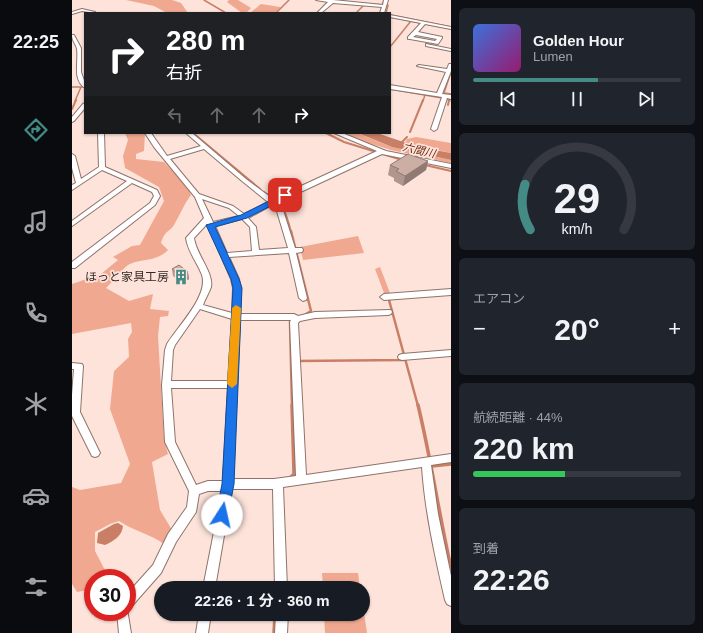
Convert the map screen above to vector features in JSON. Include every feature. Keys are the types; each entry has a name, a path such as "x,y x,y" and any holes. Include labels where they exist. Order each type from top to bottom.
{"street":[{"path":"318,0 384,4"},
{"path":"320,12 332,1"},
{"path":"72,13 82,10 90,12"},
{"path":"391,16 424,24 451,28"},
{"path":"414,33 440,38 436,43 410,38 414,33 418,29 424,24"},
{"path":"418,29 438,32"},
{"path":"72,36 79,48 75,63 84,85"},
{"path":"420,44 451,50"},
{"path":"79,48 84,46"},
{"path":"418,66 449,74"},
{"path":"434,129 445,97 451,66"},
{"path":"391,87 445,97"},
{"path":"72,120 84,106"},
{"path":"72,110 79,110"},
{"path":"101,134 102,168"},
{"path":"149,134 156,146 196,195 235,279 237,288 228,485 210,581"},
{"path":"190,134 275,201 281,210 296,250 303,298"},
{"path":"339,134 380,153 451,166"},
{"path":"167,158 205,146"},
{"path":"136,593 162,563 172,538 192,509 194,491 170,442 166,385 169,350 198,306 207,286 207,281 191,246 190,238 209,222 244,217 275,201 380,153"},
{"path":"72,156 79,183"},
{"path":"73,263 153,204 157,196 155,191 102,168"},
{"path":"72,188 102,168"},
{"path":"72,224 131,181"},
{"path":"196,195 231,207 244,217 253,228 256,253"},
{"path":"224,255 296,250"},
{"path":"384,297 451,292"},
{"path":"198,306 236,318 296,318 315,315 388,312"},
{"path":"296,318 294,322 300,481"},
{"path":"405,357 451,353"},
{"path":"72,366 79,366 73,412 95,453"},
{"path":"166,385 232,384"},
{"path":"194,491 208,486 300,481 429,460 451,458"},
{"path":"429,460 428,489 435,531 451,600"},
{"path":"278,483 281,581"},
{"path":"124,621 126,633"},
{"path":"202,633 204,621"},
{"path":"281,633 282,621"}],"shaded area":[{"path":"126,0 172,0 181,3 187,12 165,12 154,6"},
{"path":"229,0 238,0 251,8 247,12 241,12 227,2"},
{"path":"261,4 281,7 276,12 251,12"},
{"path":"125,134 145,134 144,151 136,154 136,159 164,162 187,186 191,195 161,243 168,250 159,256 127,265 106,288 129,301 153,294 150,309 169,311 168,316 160,317 158,336 164,439 168,454 152,462 160,510 172,530 164,544 119,521 95,532 95,551 104,569 84,569 84,591 77,592 72,584 72,487 80,490 121,483 130,464 110,409 114,371 129,357 128,339 132,332 131,323 72,334 72,284 101,274 118,260 113,257 132,246 140,245 164,201 159,187 125,168 123,156 128,140"},
{"path":"342,134 360,134 392,147 451,160 451,163 391,150 359,140 358,141"},
{"path":"416,137 451,143 451,153 405,143 407,139"},
{"path":"358,236 364,253 303,260 300,247"},
{"path":"380,267 390,293 384,293 375,269"},
{"path":"322,573 358,573 359,581 323,581"},
{"path":"324,621 365,621 367,633 325,633"}],"water":[{"name":"六間川","path":"360,134 380,134 418,147 451,153 451,160 392,147"},
{"path":"118,523 123,526 121,533 117,538 105,545 97,543 98,533"}],"building":[{"path":"408,154 428,161 405,176 396,171 399,169 390,165"},
{"path":"179,265 188,272 181,276 172,269"}],"waterway":[{"path":"204,0 224,12"},
{"path":"277,12 289,0"},
{"path":"383,5 384,0"},
{"path":"357,12 365,4"},
{"path":"368,4 383,5"},
{"path":"380,12 383,5"},
{"path":"383,5 388,5 386,12"},
{"path":"391,15 451,27"},
{"path":"391,17 411,21"},
{"path":"391,46 411,21"},
{"path":"411,21 451,29"},
{"path":"451,72 444,93 451,94"},
{"path":"72,87 81,87"},
{"path":"75,101 81,87"},
{"path":"391,89 425,95"},
{"path":"423,101 425,95"},
{"path":"425,95 442,98"},
{"path":"72,109 76,100"},
{"path":"410,132 423,100"},
{"path":"448,105 449,100"},
{"path":"194,134 260,189"},
{"path":"328,134 344,142 402,160"},
{"name":"六間川","path":"400,144 407,137"},
{"path":"425,165 451,171"},
{"path":"264,192 276,201 283,209 291,232"},
{"path":"291,231 311,311 306,314"},
{"path":"391,299 389,300 418,406"},
{"path":"292,320 290,322 292,406"},
{"path":"297,361 404,360"},
{"path":"291,477 294,474 292,405"},
{"path":"418,405 451,568"},
{"path":"432,466 451,464"},
{"path":"274,633 275,621"}],"slow traffic":[{"path":"232,384 236,308"}],"place":[{"name":"ほっと家具工房","path":"181,277"}],"route":[{"path":"222,515 228,484 237,288 235,279 210,225 244,217 285,195"}]}
